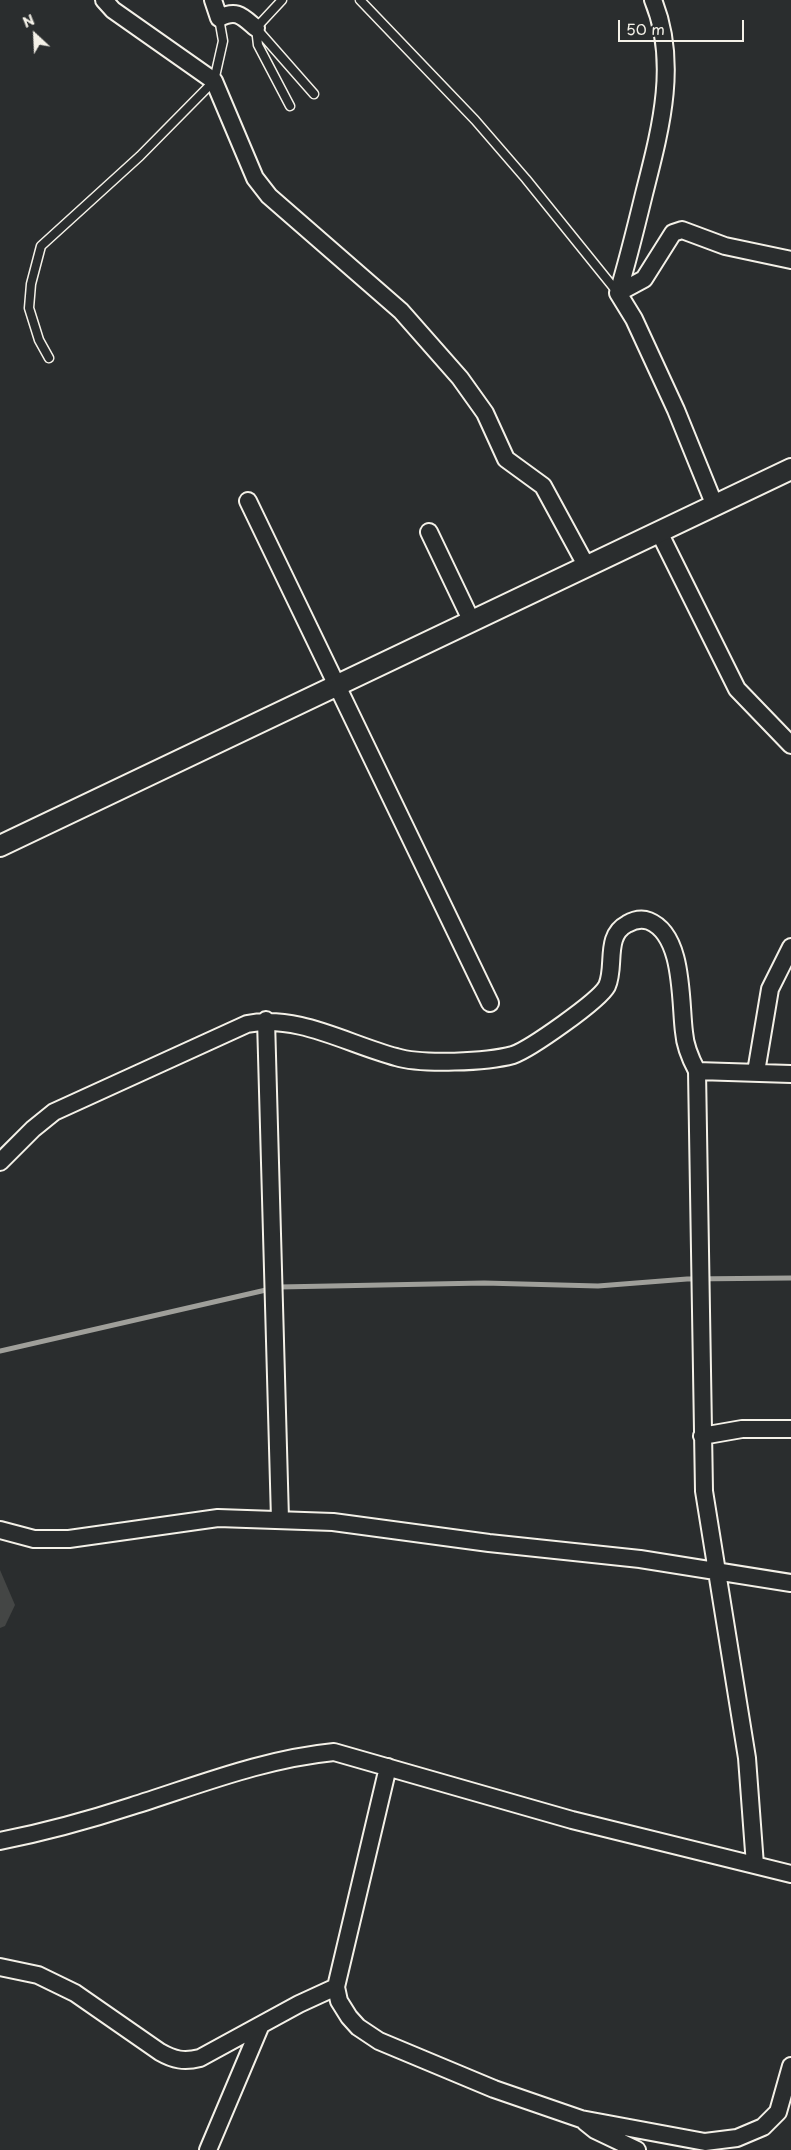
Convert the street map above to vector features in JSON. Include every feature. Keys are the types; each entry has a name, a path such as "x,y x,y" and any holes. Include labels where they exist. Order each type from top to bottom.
{"street":[{"path":"104,0 113,10 214,81 255,178 269,196 401,311 460,378 485,413 506,459 543,486 587,567"},
{"path":"213,0 220,18 230,13 239,14 256,28"},
{"path":"653,0 666,50 666,87 660,134 618,293 634,319 676,410 715,506"},
{"path":"618,293 644,279 673,233 682,230 725,246 791,260"},
{"path":"0,846 791,469"},
{"path":"248,501 490,1003"},
{"path":"429,532 472,622"},
{"path":"659,532 738,689 791,745"},
{"path":"0,1162 33,1129 54,1112 247,1024 266,1020 290,1022 398,1058 449,1062 513,1054 579,1014 606,986 614,940 621,927 635,920 647,921 658,927 666,936 675,958 684,1032 689,1056 697,1070 704,1491 747,1758 755,1865"},
{"path":"756,1072 770,989 791,947"},
{"path":"266,1020 280,1519"},
{"path":"697,1070 791,1074"},
{"path":"702,1436 742,1429 791,1429"},
{"path":"0,1530 34,1539 69,1539 218,1518 333,1522 489,1543 640,1559 791,1583"},
{"path":"0,1841 41,1833 132,1807 250,1767 302,1755 334,1752 572,1820 791,1874"},
{"path":"388,1767 336,1987 339,2001 348,2016 358,2027 379,2041 494,2089 581,2118 705,2142 737,2138 763,2127 778,2112 791,2066"},
{"path":"0,1967 38,1975 75,1993 160,2052 174,2060 187,2061 200,2058 260,2027 299,2004 336,1987"},
{"path":"208,2150 260,2027"},
{"path":"581,2118 595,2130 636,2150"}],"lane":[{"path":"282,0 256,28 258,45 290,106"},
{"path":"360,0 475,120 526,179 618,293"},
{"path":"48,358 29,308 30,284 41,246 140,156 214,81 223,41 220,18"},
{"path":"256,28 314,94"}],"shaded area":[{"path":"0,1570 15,1605 5,1626 0,1628"}],"waterway":[{"path":"0,1351 279,1287 484,1283 598,1286 687,1279 791,1278"}]}
